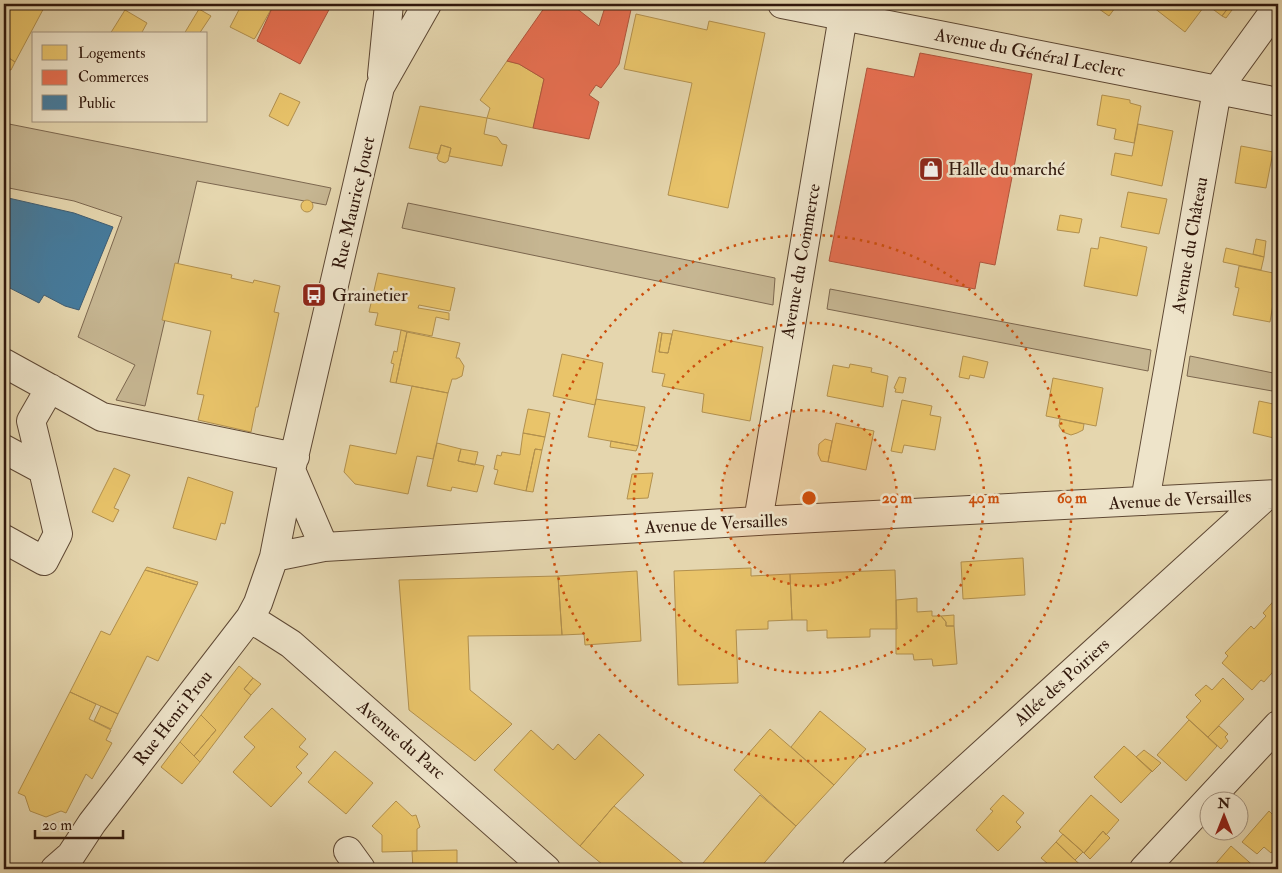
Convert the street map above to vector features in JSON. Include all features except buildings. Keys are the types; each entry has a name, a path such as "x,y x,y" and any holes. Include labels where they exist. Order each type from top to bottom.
{"street":[{"path":"380,87 389,4"},
{"name":"Rue Maurice Jouet","path":"274,557 293,463 380,87 427,4"},
{"name":"Avenue du Général Leclerc","path":"782,4 848,10 1278,102"},
{"name":"Avenue du Château","path":"1145,501 1217,90 1278,6"},
{"name":"Avenue du Commerce","path":"758,521 848,10"},
{"path":"4,363 102,417 293,463 324,547"},
{"path":"4,539 44,561 58,534 31,421 50,388"},
{"path":"4,448 43,470"},
{"name":"Avenue de Versailles","path":"274,557 324,547 758,521 1273,495"},
{"name":"Allée des Poiriers","path":"856,869 1273,495"},
{"name":"Rue Henri Prou","path":"55,869 71,855 92,823 250,618 258,603 274,557"},
{"name":"Avenue du Parc","path":"250,618 291,644 546,869"},
{"path":"1144,869 1278,725"}],"shaded area":[{"path":"4,123 331,188 326,205 197,181 145,406 116,400 135,365 78,337 122,217 74,201 4,187"},
{"path":"408,203 775,278 773,305 402,228"},
{"path":"830,289 1151,350 1148,371 827,309"},
{"path":"1190,356 1278,374 1278,392 1187,376"}],"place":[{"name":"Halle du marché","path":"931,169"},
{"name":"Grainetier","path":"314,295"}]}
